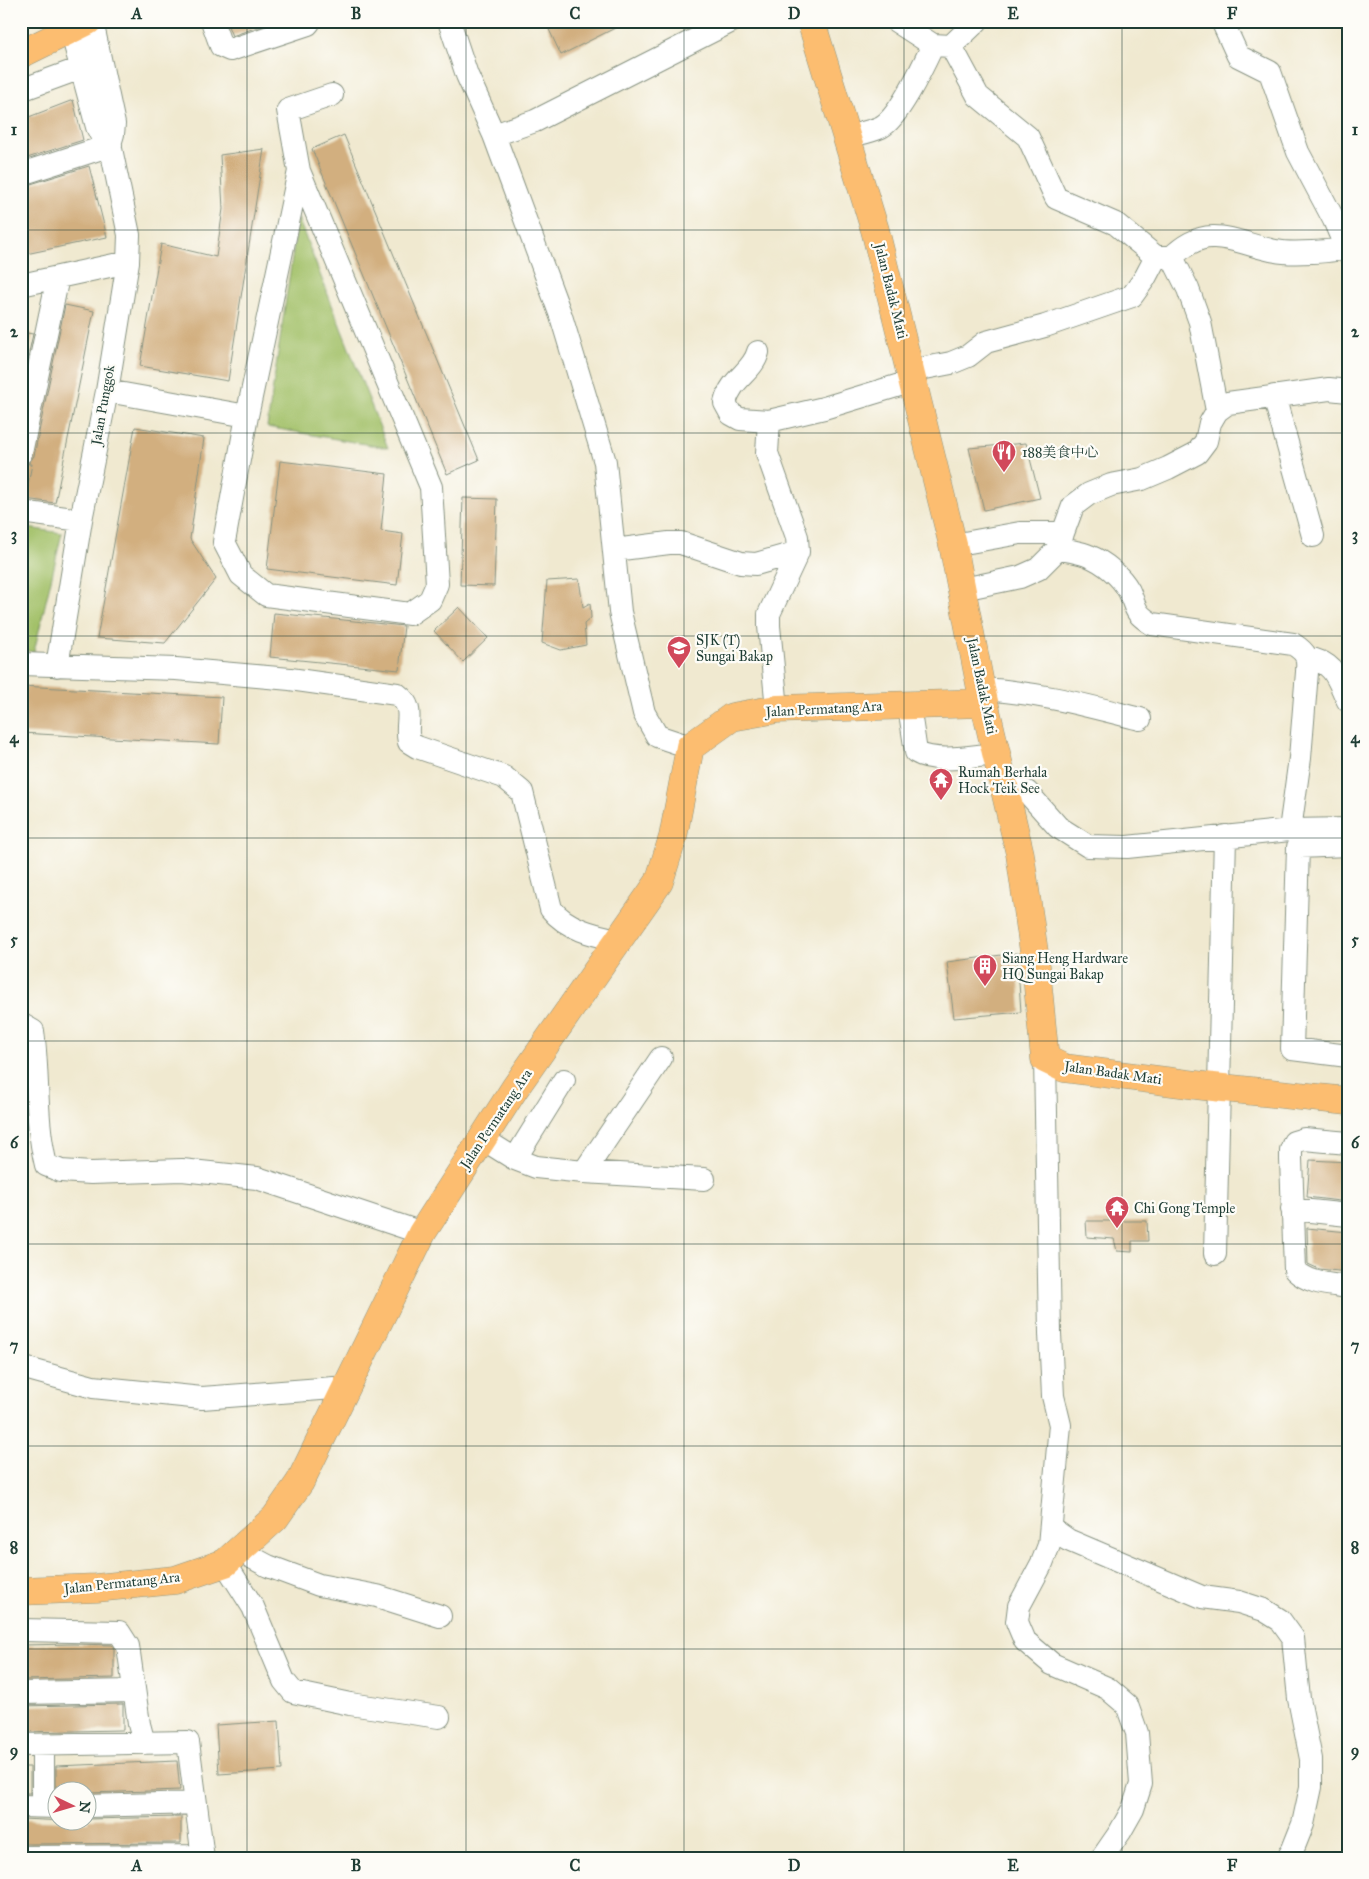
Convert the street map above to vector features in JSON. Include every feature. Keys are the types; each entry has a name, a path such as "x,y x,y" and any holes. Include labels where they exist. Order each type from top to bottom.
{"main road":[{"name":"Jalan Badak Mati","path":"811,21 876,230 963,589 983,696 1020,854 1036,966 1045,1059 1064,1068 1219,1088 1348,1101"},
{"path":"21,54 84,24"},
{"name":"Jalan Permatang Ara","path":"21,1591 96,1588 175,1580 224,1564 275,1518 300,1482 422,1233 515,1088 659,882 672,837 690,747 732,717 777,709 909,706 983,696"}],"street":[{"path":"212,21 221,46 230,50 308,24 310,21"},
{"path":"448,21 467,75 494,135 561,316 602,453 620,612 644,714 657,736 690,747"},
{"path":"494,135 535,121 732,21"},
{"path":"896,21 942,46 978,96 1028,137 1056,198 1116,224 1164,257 1188,290 1200,322 1217,411"},
{"path":"847,137 882,126 891,118 917,77 942,46 977,21"},
{"path":"758,352 754,361 729,390 725,403 731,414 740,419 769,421 824,408 903,384 920,369 951,363 968,356 986,342 1045,326 1132,296 1164,257 1196,241 1212,237 1278,252 1347,249 1298,152 1270,72 1238,56 1222,21"},
{"name":"Jalan Punggok","path":"84,24 81,68 97,127 102,137 110,144"},
{"name":"Jalan Punggok","path":"57,666 81,520 107,391 128,262 129,234 110,144 114,124 84,24"},
{"path":"21,90 81,68"},
{"path":"299,171 247,416 224,542 241,576 266,595 410,614 430,600 437,584 430,487 299,171 288,110 332,95"},
{"path":"21,174 110,144"},
{"path":"285,238 307,232 317,232 326,236"},
{"path":"21,285 128,262"},
{"path":"21,453 58,277"},
{"path":"963,589 1020,577 1038,569 1061,540 1073,506 1089,494 1111,485 1142,478 1168,468 1197,453 1206,441 1210,423 1217,411 1228,403 1329,389 1348,392"},
{"path":"107,391 247,416"},
{"path":"1274,396 1314,536"},
{"path":"769,421 767,453 797,537 798,552 769,614 777,709"},
{"path":"21,512 81,520"},
{"path":"953,545 1020,533 1061,540 1115,573 1128,590 1134,607 1140,616 1152,624 1293,644 1301,649 1308,658 1317,660 1330,667 1339,679 1348,701"},
{"path":"614,550 681,543 740,563 756,564 798,552"},
{"path":"1290,830 1300,758 1308,658"},
{"path":"21,664 176,669 290,679 397,694 406,701 408,710 408,742 417,747 504,776 522,792 551,909 558,918 584,931 618,940"},
{"path":"983,696 1014,691 1061,698 1140,719"},
{"path":"909,706 916,752 924,757 938,758 996,754"},
{"path":"1004,788 1018,788 1027,792 1058,827 1088,846 1126,847 1290,830 1348,828"},
{"path":"1215,1254 1225,836"},
{"path":"1348,845 1298,846 1292,1049 1348,1056"},
{"path":"21,1024 33,1031 36,1052 40,1142 46,1166 61,1171 91,1173 182,1170 257,1178 422,1233"},
{"path":"584,1172 661,1058"},
{"path":"1045,1059 1052,1378 1053,1396 1060,1425 1049,1545 1019,1606 1017,1622 1025,1641 1052,1664 1107,1688 1127,1705 1137,1733 1141,1784 1133,1809 1102,1858"},
{"path":"515,1159 564,1080"},
{"path":"483,1139 515,1159 536,1167 584,1172 704,1179"},
{"path":"1348,1143 1304,1139 1294,1142 1291,1150 1295,1270 1302,1277 1312,1281 1348,1287"},
{"path":"1292,1209 1348,1214"},
{"path":"21,1367 93,1387 202,1398 347,1387"},
{"path":"1050,1528 1068,1540 1202,1598 1239,1602 1264,1610 1280,1620 1293,1638 1299,1698 1312,1759 1311,1788 1303,1824 1288,1858"},
{"path":"245,1546 251,1557 268,1566 319,1585 377,1596 440,1616"},
{"path":"224,1564 253,1607 284,1680 293,1692 350,1704 439,1717"},
{"path":"21,1630 119,1632 128,1646 139,1724 144,1743"},
{"path":"21,1693 134,1691"},
{"path":"21,1857 203,1857 188,1742 32,1745 40,1806"},
{"path":"98,1806 196,1803"}],"green space":[{"path":"298,218 388,448 267,427"},
{"path":"21,527 62,533 34,652 21,650"}],"building":[{"path":"226,21 275,21 232,36"},
{"path":"545,21 629,21 561,55"},
{"path":"73,100 83,140 21,160 21,120"},
{"path":"344,135 479,460 447,474 312,149"},
{"path":"264,149 228,381 140,366 161,244 216,257 223,209 220,155"},
{"path":"89,166 107,237 21,255 21,187"},
{"path":"65,305 94,311 55,503 25,499 32,464 28,464 34,456"},
{"path":"21,332 33,334 21,388"},
{"path":"135,427 204,438 190,539 216,579 165,643 97,638"},
{"name":"188美食中心","path":"1026,443 1040,498 984,510 969,448"},
{"path":"280,461 387,474 381,531 403,534 397,585 267,569"},
{"path":"463,498 497,499 494,586 460,585"},
{"path":"579,579 583,607 590,603 591,618 584,624 586,645 561,650 542,643 547,581"},
{"path":"459,607 488,638 463,662 434,631"},
{"path":"274,613 404,626 399,670 270,657"},
{"path":"21,686 222,697 219,744 21,733"},
{"name":"Siang Heng Hardware HQ Sungai Bakap","path":"1017,953 1021,1012 954,1018 947,962"},
{"path":"1310,1160 1348,1162 1348,1202 1307,1197"},
{"name":"Chi Gong Temple","path":"1086,1221 1147,1221 1148,1241 1132,1241 1132,1252 1117,1251 1114,1239 1087,1237"},
{"path":"1307,1228 1348,1232 1348,1272 1319,1269 1308,1264"},
{"path":"21,1645 112,1645 114,1649 114,1678 21,1680"},
{"path":"123,1704 123,1730 21,1732 21,1706"},
{"path":"279,1721 282,1770 219,1774 216,1725"},
{"path":"177,1761 180,1790 98,1793 98,1782 56,1782 56,1766"},
{"path":"21,1767 30,1767 30,1793 21,1793"},
{"path":"181,1817 181,1843 21,1844 21,1819 48,1820 48,1832 98,1832 98,1819"}],"place":[{"name":"188美食中心","path":"1004,473"},
{"name":"SJK (T) Sungai Bakap","path":"679,669"},
{"name":"Rumah Berhala Hock Teik See","path":"941,801"},
{"name":"Siang Heng Hardware HQ Sungai Bakap","path":"985,987"},
{"name":"Chi Gong Temple","path":"1117,1229"}]}
